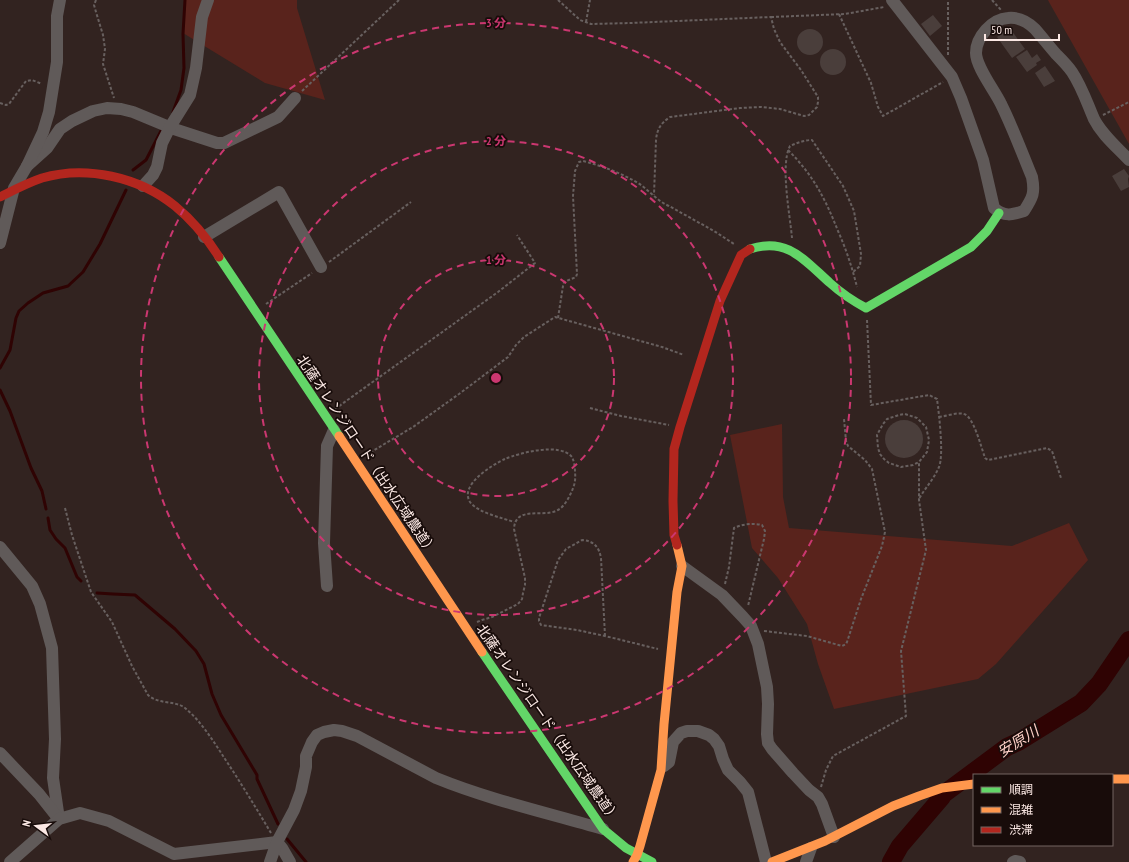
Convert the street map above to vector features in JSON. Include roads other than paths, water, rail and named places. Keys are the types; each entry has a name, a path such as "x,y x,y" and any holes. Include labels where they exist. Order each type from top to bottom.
{"street":[{"path":"0,243 14,188 27,166 43,132 50,112 57,62 57,16 60,0"},
{"path":"143,186 153,175 157,167 166,126 190,95 196,68 202,17 208,0"},
{"path":"894,2 949,72 983,160 994,208 999,213 1012,214 1024,211 1032,197 1034,187 1032,177 1001,104 977,62 976,53 978,43 983,34 991,25 1000,20 1017,18 1027,22 1034,28 1072,72 1084,95 1094,120 1103,133 1129,160"},
{"path":"27,166 46,148 60,129 72,121 93,111 108,108 133,112 166,126 217,143 224,143 278,117 295,98"},
{"name":"北薩オレンジロード（出水広域農道）","path":"0,197 14,188 35,180 56,175 92,173 109,176 143,186 174,206 190,221 215,250 354,462 603,829 635,859 652,862"},
{"path":"204,237 279,192 321,267"},
{"path":"635,859 661,770 677,592 682,566 674,535 674,449 720,301 737,261 741,255 754,248 770,246 781,247 793,251 801,256 842,293 862,306 877,302 971,247 985,235 999,213"},
{"path":"327,586 324,543 327,446 334,430"},
{"path":"0,547 32,586 40,604 52,648 55,739 53,778 59,819"},
{"path":"682,566 722,595 748,623 758,644 767,687 768,744 809,790 818,797 834,837"},
{"path":"270,862 277,842 294,810 301,792 306,767 306,756 312,742 317,735 334,730 342,730 357,736 436,778 449,783 494,798 603,829"},
{"path":"661,770 669,762 673,742 681,733 687,731 698,731 709,735 714,739 719,746 728,770 748,792 766,862"},
{"path":"0,753 39,794 59,819"},
{"path":"1113,779 1129,779"},
{"path":"772,862 811,848 898,804 932,791 952,786 973,784"},
{"path":"10,862 59,819 80,813 109,821 174,854 277,842"},
{"path":"277,842 290,862"},
{"path":"806,862 811,848"},
{"path":"1013,862 1020,862"}],"waterway":[{"path":"173,112 181,90 184,68 183,34 185,0"},
{"path":"133,170 146,160 163,127"},
{"path":"0,368 10,350 16,318 19,311 43,293 68,286 83,272 100,244 126,190"},
{"path":"0,390 10,411 31,468 42,491 46,509"},
{"path":"48,518 50,530 65,548 77,577 81,581"},
{"path":"97,593 135,595 175,629 196,651 204,664 212,694 221,715 257,775 257,779 278,824"},
{"name":"安原川","path":"891,862 900,846 942,797 941,796 1007,747 1018,742 1081,703 1099,684 1129,640"},
{"path":"287,839 306,862"}]}
